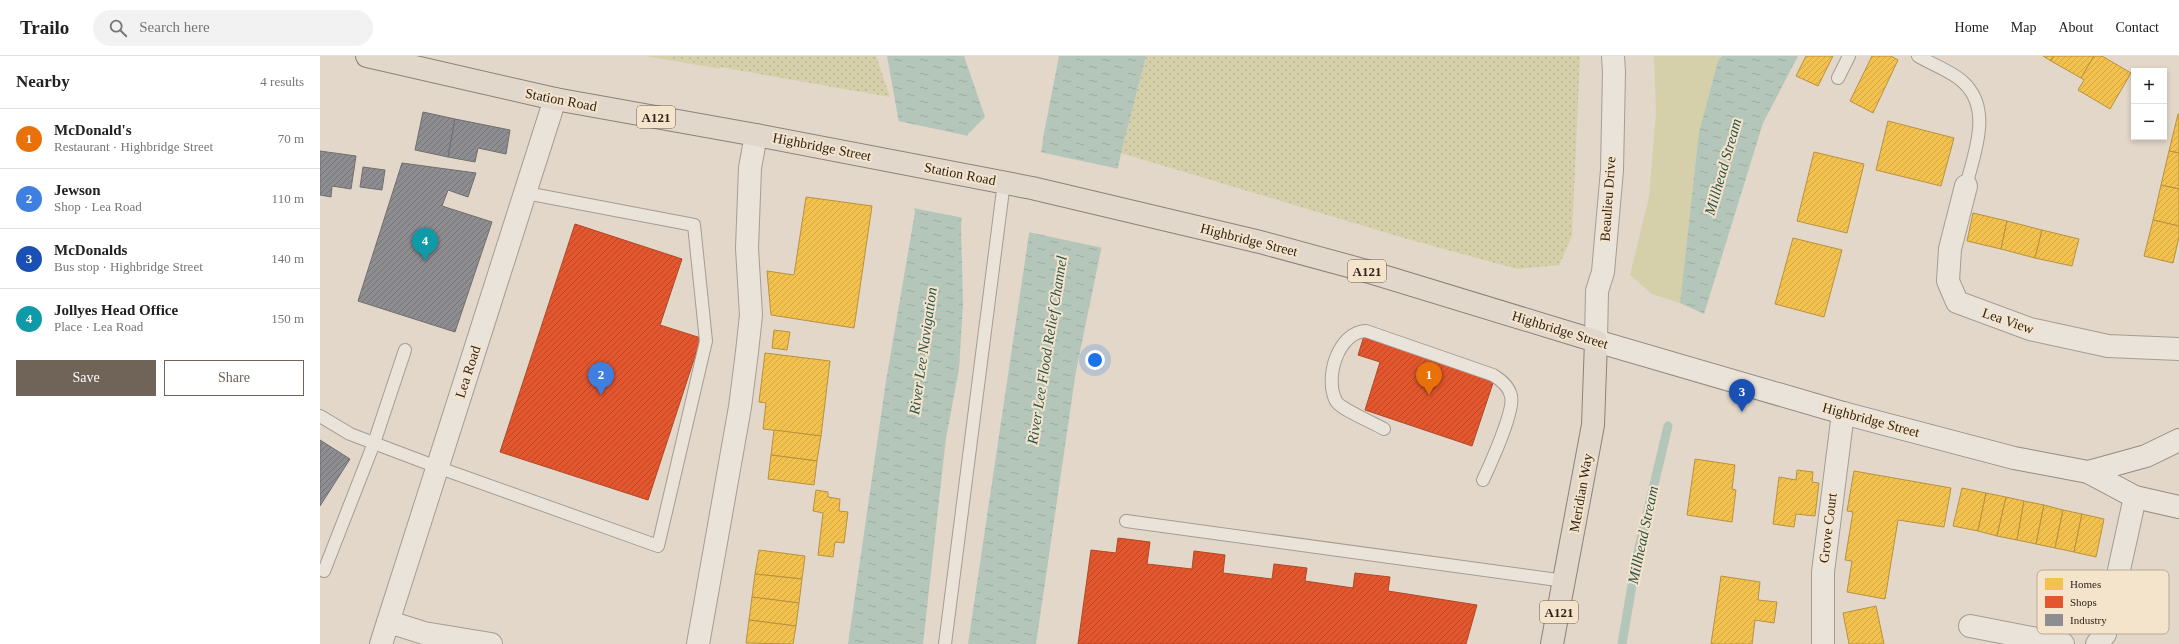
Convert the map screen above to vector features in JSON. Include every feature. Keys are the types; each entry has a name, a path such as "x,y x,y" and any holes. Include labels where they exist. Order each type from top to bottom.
{"main road":[{"name":"Station Road","path":"367,56 555,99 756,135"},
{"name":"Highbridge Street","path":"756,135 888,160"},
{"name":"Station Road","path":"888,160 1032,188"},
{"name":"Highbridge Street","path":"1032,188 1260,242 1363,270 1596,341"},
{"name":"Meridian Way","path":"1552,644 1593,425 1596,341"}],"street":[{"name":"Beaulieu Drive","path":"1596,341 1597,291 1603,272 1612,170 1613,56"},
{"name":"Lea Road","path":"381,644 555,99"},
{"path":"698,644 740,407 748,352 751,316 747,248 750,168 756,135"},
{"name":"Lea View","path":"1966,186 1950,249 1948,281 1957,302 2030,329 2100,344 2179,349"},
{"name":"Highbridge Street","path":"1596,341 1843,413 2014,458 2088,472 2135,497 2179,507"},
{"name":"Grove Court","path":"1823,644 1823,572 1843,413"},
{"name":"Highbridge Street","path":"2088,472 2146,456 2179,440"},
{"path":"2120,570 2135,497"},
{"path":"388,622 424,633 491,644"},
{"path":"1970,626 2063,644"},
{"path":"2097,644 2106,634"}],"lane":[{"path":"1838,78 1849,56"},
{"path":"1918,56 1963,82 1977,102 1981,125 1966,186"},
{"path":"945,644 997,181"},
{"path":"320,416 350,434 437,467 658,546 706,341 694,225 526,193"},
{"path":"1384,428 1365,417 1348,411 1336,401 1334,395 1333,381 1335,362 1345,340 1357,331 1366,331 1493,375 1505,384 1512,397 1510,412 1483,480"},
{"path":"324,570 374,443 405,350"},
{"path":"1126,521 1565,581"}],"shaded area":[{"path":"646,56 722,56 720,69"},
{"path":"658,56 876,56 890,97"},
{"path":"1146,56 1580,56 1572,236 1559,265 1517,269 1404,238 1121,153"},
{"path":"1654,56 1722,56 1718,61 1699,132 1680,303 1652,294 1630,275 1649,197 1656,112"}],"water":[{"name":"River Lee Navigation","path":"887,56 964,56 985,117 968,134 961,226 963,304 959,369 946,438 923,644 848,644 886,381 915,212"},
{"name":"River Lee Flood Relief Channel","path":"1059,56 1146,56 1121,153 1076,371 1036,644 968,644 1044,133"},
{"path":"1722,56 1798,56 1763,123 1704,314 1680,303 1699,132 1718,61"}],"pier":[{"path":"898,121 969,136 964,218 913,208"},
{"path":"1040,152 1119,169 1103,248 1028,232"}],"building: Homes":[{"path":"1806,56 1833,56 1818,86 1796,76"},
{"path":"1872,56 1891,56 1898,60 1873,113 1850,101"},
{"path":"2043,56 2054,56 2051,61"},
{"path":"2054,56 2094,56 2081,78 2051,61"},
{"path":"2094,56 2102,56 2131,73 2110,109 2078,90 2084,80 2081,78"},
{"path":"2179,114 2179,153 2169,151"},
{"path":"1888,121 1954,138 1941,186 1876,170"},
{"path":"2169,151 2179,153 2179,189 2161,185"},
{"path":"1814,152 1864,164 1847,233 1797,221"},
{"path":"2161,185 2179,189 2179,226 2153,220"},
{"path":"806,197 872,206 854,328 771,315 767,271 794,275"},
{"path":"1973,213 2007,221 2001,249 1967,241"},
{"path":"2153,220 2179,226 2179,237 2173,263 2144,256"},
{"path":"2007,221 2042,230 2035,258 2001,249"},
{"path":"2042,230 2079,239 2072,266 2035,258"},
{"path":"1793,238 1842,250 1824,317 1775,304"},
{"path":"774,330 790,332 787,350 772,348"},
{"path":"765,353 830,361 821,436 763,429 766,403 759,402"},
{"path":"774,430 821,436 817,461 771,455"},
{"path":"771,455 817,461 814,485 768,479"},
{"path":"1695,459 1735,465 1732,489 1736,490 1732,522 1687,515"},
{"path":"1797,470 1813,472 1812,482 1819,483 1815,516 1796,514 1794,527 1773,524 1779,477 1796,480"},
{"path":"1854,471 1951,488 1944,527 1898,520 1885,599 1847,592 1852,561 1845,560 1853,512 1847,511"},
{"path":"1962,488 1986,493 1978,531 1953,526"},
{"path":"816,490 828,492 828,497 840,499 839,511 848,512 844,543 835,542 833,557 818,555 823,513 813,511"},
{"path":"1986,493 2006,497 1997,536 1978,531"},
{"path":"2006,497 2024,501 2017,540 1997,536"},
{"path":"2024,501 2044,505 2036,544 2017,540"},
{"path":"2044,505 2063,510 2055,548 2036,544"},
{"path":"2063,510 2082,514 2074,552 2055,548"},
{"path":"2082,514 2104,519 2096,557 2074,552"},
{"path":"759,550 805,556 802,579 755,574"},
{"path":"755,574 802,579 799,603 752,597"},
{"path":"1721,576 1760,582 1758,600 1777,602 1774,623 1755,620 1752,644 1711,644"},
{"path":"752,597 799,603 796,626 749,620"},
{"path":"1876,606 1884,644 1849,644 1843,613"},
{"path":"749,620 796,626 793,644 746,643"}],"building: Shops":[{"path":"575,224 682,259 660,325 701,338 648,500 500,452"},
{"path":"1364,336 1494,380 1472,446 1365,410 1380,362 1358,355"},
{"path":"1118,538 1150,542 1147,564 1192,569 1194,551 1225,555 1223,573 1272,579 1274,564 1307,568 1305,581 1353,588 1355,573 1390,577 1388,591 1477,605 1466,644 1078,644 1091,550 1116,553"}],"building: Industry":[{"path":"423,112 455,119 448,157 415,150"},
{"path":"455,119 510,130 506,154 478,148 475,162 448,157"},
{"path":"320,151 356,156 351,189 332,186 331,197 320,195"},
{"path":"402,163 476,173 468,197 448,190 442,206 492,222 455,332 358,301"},
{"path":"363,167 385,170 382,190 360,187"},
{"path":"320,440 350,459 320,506"}],"waterway":[{"name":"Millhead Stream","path":"1622,644 1637,556 1668,426"}],"place":[{"name":"Jollyes Head Office","path":"425,261"},
{"name":"Jewson","path":"601,395"},
{"name":"McDonald's","path":"1429,395"},
{"name":"McDonalds","path":"1742,412"}]}
